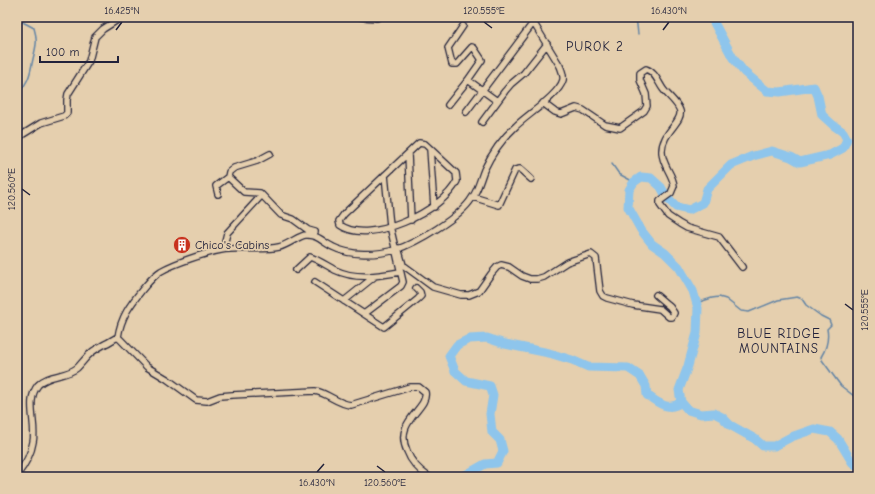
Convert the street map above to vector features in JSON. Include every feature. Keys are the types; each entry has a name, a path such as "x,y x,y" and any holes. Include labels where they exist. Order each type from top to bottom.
{"street":[{"path":"17,138 41,123 64,116 67,113 68,94 89,61 96,37 103,28 113,24 122,17"},
{"path":"362,17 379,17"},
{"path":"118,337 126,310 153,277 172,265 225,249 243,247 278,247 305,235 312,235 345,252 375,253 397,249 443,225 462,210 473,197 487,164 504,138 522,120 558,90 563,80 563,74 560,66 530,17"},
{"path":"466,112 533,23"},
{"path":"448,105 468,80 481,62 482,58 472,47 457,64 452,64 448,48 463,26"},
{"path":"482,122 511,84 524,72 547,44"},
{"path":"543,103 555,112 561,114 576,108 583,110 605,125 620,128 644,111 647,106 646,94 640,80 640,73 646,69 652,72 680,110 679,120 666,136 662,146 663,160 674,182 674,186 671,193 660,201 660,205 668,216 687,228 719,237 742,267"},
{"path":"468,80 497,101"},
{"path":"420,142 425,144 430,149 451,168 457,177 455,187 448,196 434,207 411,220 370,231 359,231 344,228 339,223 344,214 416,145 420,142"},
{"path":"430,149 434,207"},
{"path":"218,194 216,186 228,177 229,172 234,168 257,162 270,154"},
{"path":"408,154 411,220"},
{"path":"473,197 499,205 515,170 520,169 531,179"},
{"path":"386,175 390,226 403,265 433,287 461,295 469,295 479,291 491,274 501,265 509,267 530,280 537,279 567,262 591,254 596,258 600,291 606,298 660,309 669,317 672,317 674,313 673,309 656,295"},
{"path":"228,177 244,192 256,192 262,195 281,215 293,219 308,230 315,232"},
{"path":"225,249 227,233 262,195"},
{"path":"364,314 401,286 403,282 397,249"},
{"path":"296,270 310,257 336,271 348,274 374,277 400,272"},
{"path":"344,301 374,277"},
{"path":"315,282 384,327 421,296 420,292 416,288"},
{"path":"17,475 27,462 33,442 34,435 32,408 35,391 38,385 50,378 76,369 93,352 113,338 118,337"},
{"path":"118,337 147,367 167,378 196,400 207,400 220,396 232,395 315,391 326,394 341,403 351,405 410,387 419,387 425,392 425,398 406,425 403,432 403,439 410,458 429,477"}],"waterway":[{"path":"636,17 638,34"},
{"path":"711,17 733,58 744,72 767,91 780,92 814,87 818,96 822,115 843,132 847,139 843,148 830,155 800,162 791,157 772,151 753,156 731,165 707,189 703,203 689,210 676,207 667,198 661,187 651,178 641,177 634,182 629,190 628,207 641,230 652,244 665,253 679,267 693,291 698,308 697,333 688,366 679,390 681,402 688,410 701,414 714,413 722,417 730,425 755,439 763,446 774,446 791,437 814,429 830,432 838,439 852,462 858,467"},
{"path":"17,19 34,28 36,40 29,76 20,91 17,91"},
{"path":"612,164 619,174 634,182"},
{"path":"696,303 719,297 726,299 741,311 749,312 778,300 797,297 802,299 806,305 829,320 831,325 827,329 828,333 826,347 821,357 822,360 841,386 858,398"},
{"path":"462,477 485,464 497,463 503,451 500,440 492,432 490,414 493,395 490,386 466,381 455,371 449,356 457,345 469,339 487,338 505,344 549,353 588,367 628,368 640,376 646,386 647,395 655,401 668,406 677,405 681,402"}],"place":[{"name":"Chico's Cabins","path":"182,245"}],"district":[{"name":"PUROK 2","path":"595,46"},
{"name":"BLUE RIDGE MOUNTAINS","path":"779,340"}]}
